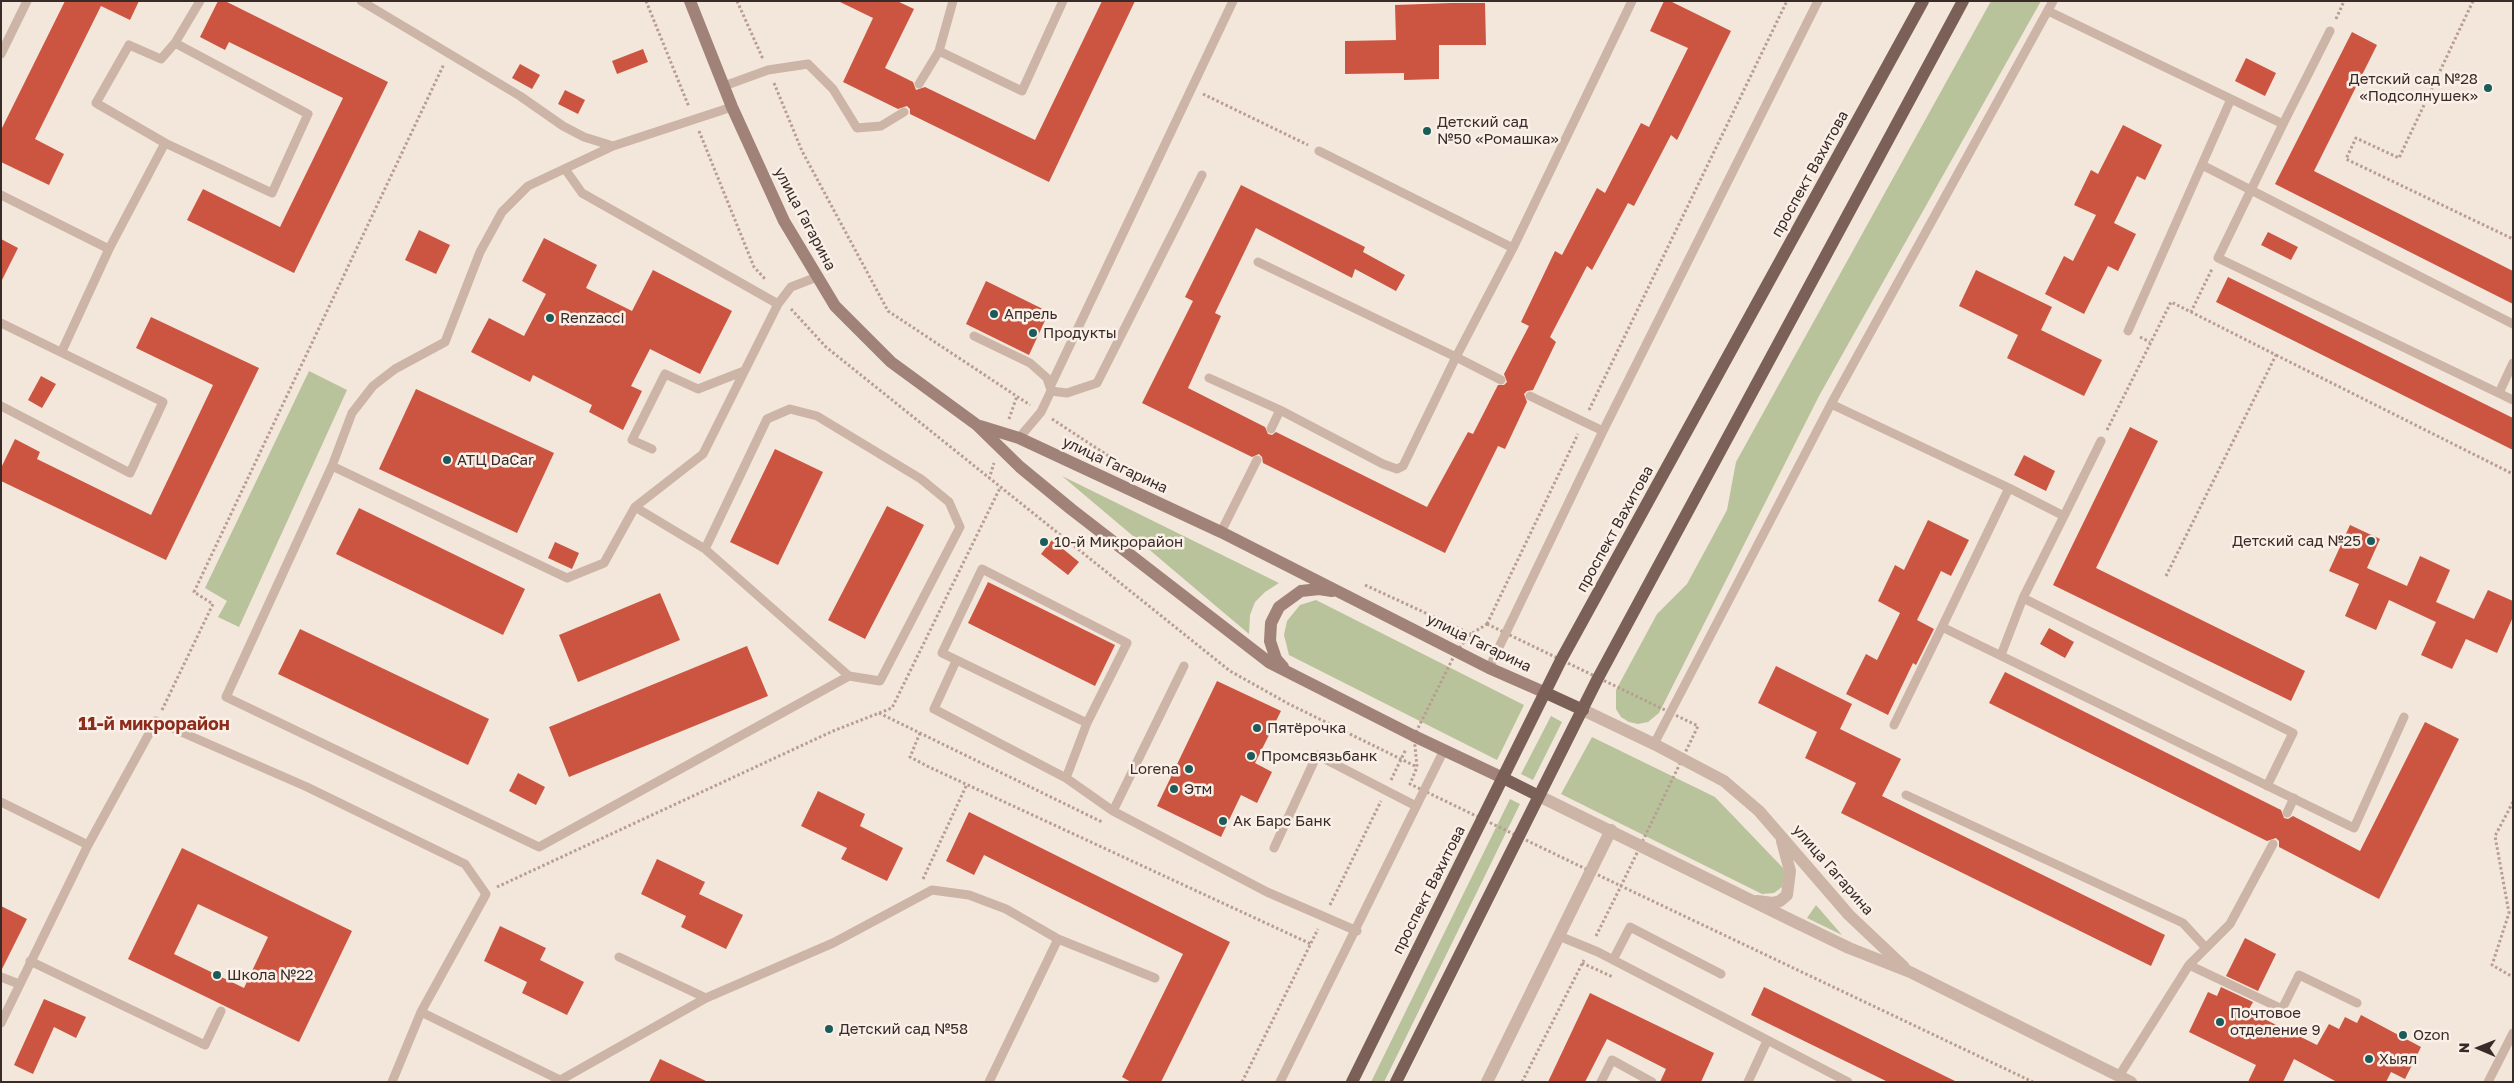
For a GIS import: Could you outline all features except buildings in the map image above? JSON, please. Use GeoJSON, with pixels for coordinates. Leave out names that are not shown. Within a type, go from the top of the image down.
{"type":"FeatureCollection","features":[{"type":"Feature","properties":{"kind":"main road","name":"улица Гагарина"},"geometry":{"type":"LineString","coordinates":[[690,1],[732,107],[784,221],[835,306],[891,362],[977,425],[1020,467],[1071,509],[1270,663],[1539,796]]}},
{"type":"Feature","properties":{"kind":"main road","name":"проспект Вахитова"},"geometry":{"type":"LineString","coordinates":[[1352,1082],[1561,660],[1923,1]]}},
{"type":"Feature","properties":{"kind":"main road"},"geometry":{"type":"LineString","coordinates":[[1396,1082],[1583,710],[1963,1]]}},
{"type":"Feature","properties":{"kind":"main road","name":"улица Гагарина"},"geometry":{"type":"LineString","coordinates":[[977,425],[1018,438],[1221,532],[1489,668],[1583,710]]}},
{"type":"Feature","properties":{"kind":"main road"},"geometry":{"type":"LineString","coordinates":[[1300,679],[1281,665],[1272,650],[1270,632],[1275,615],[1286,600],[1301,591],[1319,589],[1341,592]]}},
{"type":"Feature","properties":{"kind":"street","name":"улица Гагарина"},"geometry":{"type":"LineString","coordinates":[[1583,710],[1654,744],[1724,781],[1759,811],[1849,915],[1910,972]]}},
{"type":"Feature","properties":{"kind":"street","name":"улица Гагарина"},"geometry":{"type":"LineString","coordinates":[[1539,796],[1849,948],[1910,972],[2131,1082]]}},
{"type":"Feature","properties":{"kind":"street"},"geometry":{"type":"LineString","coordinates":[[1487,1082],[1611,830]]}},
{"type":"Feature","properties":{"kind":"street"},"geometry":{"type":"LineString","coordinates":[[1750,900],[1773,903],[1780,901],[1787,895],[1790,871],[1778,832]]}},
{"type":"Feature","properties":{"kind":"lane"},"geometry":{"type":"LineString","coordinates":[[1,54],[27,1]]}},
{"type":"Feature","properties":{"kind":"lane"},"geometry":{"type":"LineString","coordinates":[[176,43],[308,114],[272,194],[165,143],[96,103],[129,45],[161,59],[176,43],[200,1]]}},
{"type":"Feature","properties":{"kind":"lane"},"geometry":{"type":"LineString","coordinates":[[361,1],[520,96],[563,126],[584,137],[613,146]]}},
{"type":"Feature","properties":{"kind":"lane"},"geometry":{"type":"LineString","coordinates":[[919,84],[939,51],[953,1]]}},
{"type":"Feature","properties":{"kind":"lane"},"geometry":{"type":"LineString","coordinates":[[939,51],[1022,91],[1063,1]]}},
{"type":"Feature","properties":{"kind":"lane"},"geometry":{"type":"LineString","coordinates":[[1018,438],[1041,412],[1050,389],[1233,1]]}},
{"type":"Feature","properties":{"kind":"lane"},"geometry":{"type":"LineString","coordinates":[[1209,378],[1280,410],[1383,464],[1397,469],[1403,466],[1456,358],[1514,248],[1632,1]]}},
{"type":"Feature","properties":{"kind":"lane"},"geometry":{"type":"LineString","coordinates":[[1489,668],[1603,431],[1818,1]]}},
{"type":"Feature","properties":{"kind":"lane"},"geometry":{"type":"LineString","coordinates":[[1654,744],[1831,404],[2053,1]]}},
{"type":"Feature","properties":{"kind":"lane"},"geometry":{"type":"LineString","coordinates":[[2048,11],[2283,124]]}},
{"type":"Feature","properties":{"kind":"lane"},"geometry":{"type":"LineString","coordinates":[[2330,31],[2218,258],[2513,400]]}},
{"type":"Feature","properties":{"kind":"lane"},"geometry":{"type":"LineString","coordinates":[[724,86],[768,70],[808,64],[833,90],[857,128],[881,126],[904,112]]}},
{"type":"Feature","properties":{"kind":"lane"},"geometry":{"type":"LineString","coordinates":[[2128,331],[2231,100]]}},
{"type":"Feature","properties":{"kind":"lane"},"geometry":{"type":"LineString","coordinates":[[732,107],[613,146],[528,186],[502,212],[480,252],[445,342],[395,369],[373,386],[352,413],[332,466],[226,697],[538,847],[849,676]]}},
{"type":"Feature","properties":{"kind":"lane"},"geometry":{"type":"LineString","coordinates":[[62,351],[110,249],[165,143]]}},
{"type":"Feature","properties":{"kind":"lane"},"geometry":{"type":"LineString","coordinates":[[1319,151],[1514,248]]}},
{"type":"Feature","properties":{"kind":"lane"},"geometry":{"type":"LineString","coordinates":[[2202,165],[2513,324]]}},
{"type":"Feature","properties":{"kind":"lane"},"geometry":{"type":"LineString","coordinates":[[565,168],[582,193],[778,304]]}},
{"type":"Feature","properties":{"kind":"lane"},"geometry":{"type":"LineString","coordinates":[[1050,389],[1067,393],[1097,383],[1202,176]]}},
{"type":"Feature","properties":{"kind":"lane"},"geometry":{"type":"LineString","coordinates":[[1,195],[110,249]]}},
{"type":"Feature","properties":{"kind":"lane"},"geometry":{"type":"LineString","coordinates":[[1258,262],[1501,380]]}},
{"type":"Feature","properties":{"kind":"lane"},"geometry":{"type":"LineString","coordinates":[[332,466],[567,578],[604,563],[635,507],[703,454],[778,304],[791,287],[817,277]]}},
{"type":"Feature","properties":{"kind":"lane"},"geometry":{"type":"LineString","coordinates":[[1,323],[62,351],[163,402],[130,473],[1,406]]}},
{"type":"Feature","properties":{"kind":"lane"},"geometry":{"type":"LineString","coordinates":[[974,336],[1030,363],[1047,378],[1050,389]]}},
{"type":"Feature","properties":{"kind":"lane"},"geometry":{"type":"LineString","coordinates":[[2499,393],[2513,363]]}},
{"type":"Feature","properties":{"kind":"lane"},"geometry":{"type":"LineString","coordinates":[[652,449],[632,440],[665,374],[698,389],[744,371]]}},
{"type":"Feature","properties":{"kind":"lane"},"geometry":{"type":"LineString","coordinates":[[1530,396],[1603,431]]}},
{"type":"Feature","properties":{"kind":"lane"},"geometry":{"type":"LineString","coordinates":[[1831,404],[2064,516]]}},
{"type":"Feature","properties":{"kind":"lane"},"geometry":{"type":"LineString","coordinates":[[635,507],[704,549],[849,676],[880,681],[960,526],[949,502],[921,478],[817,416],[790,409],[767,419],[704,549]]}},
{"type":"Feature","properties":{"kind":"lane"},"geometry":{"type":"LineString","coordinates":[[1271,429],[1280,410]]}},
{"type":"Feature","properties":{"kind":"lane"},"geometry":{"type":"LineString","coordinates":[[2001,655],[2023,598],[2101,441]]}},
{"type":"Feature","properties":{"kind":"lane"},"geometry":{"type":"LineString","coordinates":[[1221,532],[1257,460]]}},
{"type":"Feature","properties":{"kind":"lane"},"geometry":{"type":"LineString","coordinates":[[1894,725],[2009,488]]}},
{"type":"Feature","properties":{"kind":"lane"},"geometry":{"type":"LineString","coordinates":[[1066,778],[1087,723],[1127,643],[982,569],[942,653],[1087,723]]}},
{"type":"Feature","properties":{"kind":"lane"},"geometry":{"type":"LineString","coordinates":[[2023,598],[2294,733],[2267,786]]}},
{"type":"Feature","properties":{"kind":"lane"},"geometry":{"type":"LineString","coordinates":[[1942,627],[2354,828],[2404,718]]}},
{"type":"Feature","properties":{"kind":"lane"},"geometry":{"type":"LineString","coordinates":[[956,661],[934,709],[1066,778],[1113,810],[1267,892],[1357,931]]}},
{"type":"Feature","properties":{"kind":"lane"},"geometry":{"type":"LineString","coordinates":[[1113,810],[1184,666]]}},
{"type":"Feature","properties":{"kind":"lane"},"geometry":{"type":"LineString","coordinates":[[1,1023],[88,845],[156,721],[307,787],[465,864],[486,894],[421,1012],[392,1082]]}},
{"type":"Feature","properties":{"kind":"lane"},"geometry":{"type":"LineString","coordinates":[[1280,1082],[1357,931],[1444,750]]}},
{"type":"Feature","properties":{"kind":"lane"},"geometry":{"type":"LineString","coordinates":[[1274,848],[1317,755],[1416,806]]}},
{"type":"Feature","properties":{"kind":"lane"},"geometry":{"type":"LineString","coordinates":[[1906,795],[2183,923],[2206,948]]}},
{"type":"Feature","properties":{"kind":"lane"},"geometry":{"type":"LineString","coordinates":[[2287,813],[2294,798]]}},
{"type":"Feature","properties":{"kind":"lane"},"geometry":{"type":"LineString","coordinates":[[1,802],[88,845]]}},
{"type":"Feature","properties":{"kind":"lane"},"geometry":{"type":"LineString","coordinates":[[2119,1076],[2189,965],[2230,924],[2273,844]]}},
{"type":"Feature","properties":{"kind":"lane"},"geometry":{"type":"LineString","coordinates":[[421,1012],[558,1081],[706,998],[833,943],[932,890],[970,895],[1006,909],[1058,939],[1155,978]]}},
{"type":"Feature","properties":{"kind":"lane"},"geometry":{"type":"LineString","coordinates":[[1613,960],[1630,927],[1722,974]]}},
{"type":"Feature","properties":{"kind":"lane"},"geometry":{"type":"LineString","coordinates":[[1559,936],[1613,960],[1848,1082]]}},
{"type":"Feature","properties":{"kind":"lane"},"geometry":{"type":"LineString","coordinates":[[989,1082],[1058,939]]}},
{"type":"Feature","properties":{"kind":"lane"},"geometry":{"type":"LineString","coordinates":[[619,957],[706,998]]}},
{"type":"Feature","properties":{"kind":"lane"},"geometry":{"type":"LineString","coordinates":[[30,961],[205,1045],[221,1011]]}},
{"type":"Feature","properties":{"kind":"lane"},"geometry":{"type":"LineString","coordinates":[[2189,965],[2282,1009],[2299,975],[2357,1003]]}},
{"type":"Feature","properties":{"kind":"lane"},"geometry":{"type":"LineString","coordinates":[[1,977],[19,984]]}},
{"type":"Feature","properties":{"kind":"lane"},"geometry":{"type":"LineString","coordinates":[[2488,1082],[2513,1033]]}},
{"type":"Feature","properties":{"kind":"lane"},"geometry":{"type":"LineString","coordinates":[[1748,1082],[1767,1041]]}},
{"type":"Feature","properties":{"kind":"lane"},"geometry":{"type":"LineString","coordinates":[[1602,1082],[1612,1060],[1652,1082]]}},
{"type":"Feature","properties":{"kind":"path"},"geometry":{"type":"LineString","coordinates":[[1487,624],[1787,1]]}},
{"type":"Feature","properties":{"kind":"path"},"geometry":{"type":"LineString","coordinates":[[2330,31],[2344,1]]}},
{"type":"Feature","properties":{"kind":"path"},"geometry":{"type":"LineString","coordinates":[[2474,1],[2399,158],[2356,138],[2346,159],[2513,239]]}},
{"type":"Feature","properties":{"kind":"path"},"geometry":{"type":"LineString","coordinates":[[156,721],[214,604],[194,592],[450,53]]}},
{"type":"Feature","properties":{"kind":"path"},"geometry":{"type":"LineString","coordinates":[[1192,89],[1319,151]]}},
{"type":"Feature","properties":{"kind":"path"},"geometry":{"type":"LineString","coordinates":[[2191,312],[2218,258]]}},
{"type":"Feature","properties":{"kind":"path"},"geometry":{"type":"LineString","coordinates":[[2101,441],[2171,302],[2513,474]]}},
{"type":"Feature","properties":{"kind":"path"},"geometry":{"type":"LineString","coordinates":[[2166,576],[2276,354]]}},
{"type":"Feature","properties":{"kind":"path"},"geometry":{"type":"LineString","coordinates":[[879,713],[1106,824]]}},
{"type":"Feature","properties":{"kind":"path"},"geometry":{"type":"LineString","coordinates":[[920,733],[910,756],[1311,944]]}},
{"type":"Feature","properties":{"kind":"path"},"geometry":{"type":"LineString","coordinates":[[913,900],[967,784]]}},
{"type":"Feature","properties":{"kind":"path"},"geometry":{"type":"LineString","coordinates":[[2513,802],[2496,836],[2509,913],[2492,965],[2513,977]]}},
{"type":"Feature","properties":{"kind":"path"},"geometry":{"type":"LineString","coordinates":[[1522,1082],[1621,886],[2033,1082]]}},
{"type":"Feature","properties":{"kind":"path"},"geometry":{"type":"LineString","coordinates":[[1310,924],[1318,928]]}},
{"type":"Feature","properties":{"kind":"green space"},"geometry":{"type":"Polygon","coordinates":[[[1991,1],[2041,1],[1819,396],[1659,713],[1648,722],[1638,724],[1629,722],[1621,717],[1616,709],[1616,690],[1657,614],[1687,584],[1727,510],[1736,462],[1991,1]]]}},
{"type":"Feature","properties":{"kind":"green space"},"geometry":{"type":"Polygon","coordinates":[[[309,371],[347,390],[239,627],[218,617],[227,601],[205,588],[309,371]]]}},
{"type":"Feature","properties":{"kind":"green space"},"geometry":{"type":"Polygon","coordinates":[[[1062,476],[1279,583],[1265,592],[1255,602],[1250,615],[1249,634],[1062,476]]]}},
{"type":"Feature","properties":{"kind":"green space"},"geometry":{"type":"Polygon","coordinates":[[[1316,600],[1524,705],[1497,760],[1289,655],[1284,635],[1287,621],[1300,605],[1316,600]]]}},
{"type":"Feature","properties":{"kind":"green space"},"geometry":{"type":"Polygon","coordinates":[[[1551,716],[1562,722],[1533,780],[1521,774],[1551,716]]]}},
{"type":"Feature","properties":{"kind":"green space"},"geometry":{"type":"Polygon","coordinates":[[[1592,737],[1715,797],[1783,868],[1785,872],[1782,887],[1774,893],[1762,894],[1561,794],[1592,737]]]}},
{"type":"Feature","properties":{"kind":"green space"},"geometry":{"type":"Polygon","coordinates":[[[1510,799],[1520,804],[1384,1082],[1371,1082],[1510,799]]]}},
{"type":"Feature","properties":{"kind":"green space"},"geometry":{"type":"Polygon","coordinates":[[[1816,905],[1842,935],[1807,918],[1816,905]]]}},
{"type":"Feature","properties":{"kind":"place","name":"Детский сад №28 «Подсолнушек»"},"geometry":{"type":"Point","coordinates":[2488,88]}},
{"type":"Feature","properties":{"kind":"place","name":"Детский сад №50 «Ромашка»"},"geometry":{"type":"Point","coordinates":[1427,131]}},
{"type":"Feature","properties":{"kind":"place","name":"Апрель"},"geometry":{"type":"Point","coordinates":[994,314]}},
{"type":"Feature","properties":{"kind":"place","name":"Renzacci"},"geometry":{"type":"Point","coordinates":[550,318]}},
{"type":"Feature","properties":{"kind":"place","name":"Продукты"},"geometry":{"type":"Point","coordinates":[1033,333]}},
{"type":"Feature","properties":{"kind":"place","name":"АТЦ DaСar"},"geometry":{"type":"Point","coordinates":[447,460]}},
{"type":"Feature","properties":{"kind":"place","name":"Детский сад №25"},"geometry":{"type":"Point","coordinates":[2371,541]}},
{"type":"Feature","properties":{"kind":"place","name":"10-й Микрорайон"},"geometry":{"type":"Point","coordinates":[1044,542]}},
{"type":"Feature","properties":{"kind":"place","name":"Пятёрочка"},"geometry":{"type":"Point","coordinates":[1257,728]}},
{"type":"Feature","properties":{"kind":"place","name":"Промсвязьбанк"},"geometry":{"type":"Point","coordinates":[1251,756]}},
{"type":"Feature","properties":{"kind":"place","name":"Lorena"},"geometry":{"type":"Point","coordinates":[1189,769]}},
{"type":"Feature","properties":{"kind":"place","name":"Этм"},"geometry":{"type":"Point","coordinates":[1174,789]}},
{"type":"Feature","properties":{"kind":"place","name":"Ак Барс Банк"},"geometry":{"type":"Point","coordinates":[1223,821]}},
{"type":"Feature","properties":{"kind":"place","name":"Школа №22"},"geometry":{"type":"Point","coordinates":[217,975]}},
{"type":"Feature","properties":{"kind":"place","name":"Почтовое отделение 9"},"geometry":{"type":"Point","coordinates":[2220,1022]}},
{"type":"Feature","properties":{"kind":"place","name":"Детский сад №58"},"geometry":{"type":"Point","coordinates":[829,1029]}},
{"type":"Feature","properties":{"kind":"place","name":"Ozon"},"geometry":{"type":"Point","coordinates":[2403,1035]}},
{"type":"Feature","properties":{"kind":"place","name":"Хыял"},"geometry":{"type":"Point","coordinates":[2369,1059]}},
{"type":"Feature","properties":{"kind":"district","name":"11-й микрорайон"},"geometry":{"type":"Point","coordinates":[154,724]}}]}
